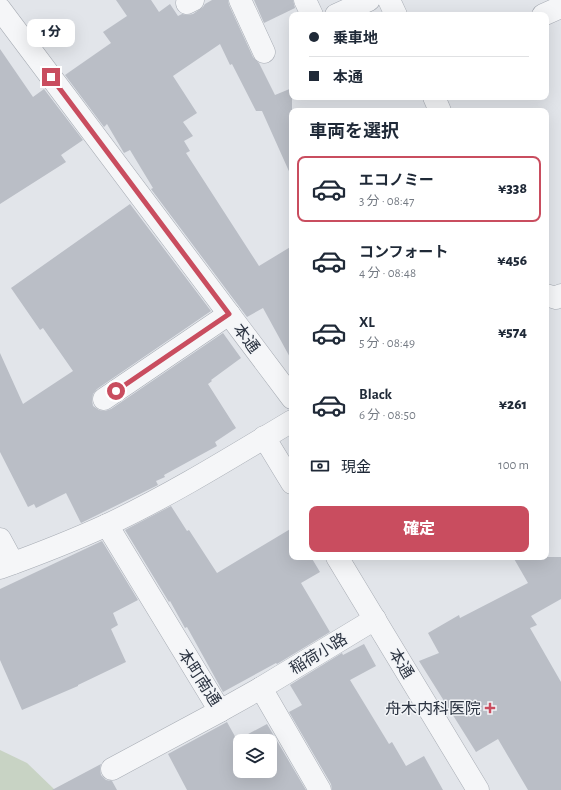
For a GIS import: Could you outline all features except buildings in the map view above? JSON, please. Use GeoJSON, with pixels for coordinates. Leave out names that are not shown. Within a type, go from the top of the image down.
{"type":"FeatureCollection","features":[{"type":"Feature","properties":{"kind":"street"},"geometry":{"type":"LineString","coordinates":[[240,0],[264,52]]}},
{"type":"Feature","properties":{"kind":"street"},"geometry":{"type":"LineString","coordinates":[[305,0],[311,12]]}},
{"type":"Feature","properties":{"kind":"street"},"geometry":{"type":"LineString","coordinates":[[343,12],[369,0]]}},
{"type":"Feature","properties":{"kind":"street"},"geometry":{"type":"LineString","coordinates":[[389,0],[395,12]]}},
{"type":"Feature","properties":{"kind":"street"},"geometry":{"type":"LineString","coordinates":[[549,12],[561,7]]}},
{"type":"Feature","properties":{"kind":"street","name":"本通"},"geometry":{"type":"LineString","coordinates":[[0,10],[289,394]]}},
{"type":"Feature","properties":{"kind":"street"},"geometry":{"type":"LineString","coordinates":[[549,296],[556,298],[561,295]]}},
{"type":"Feature","properties":{"kind":"street"},"geometry":{"type":"LineString","coordinates":[[104,400],[229,314]]}},
{"type":"Feature","properties":{"kind":"street"},"geometry":{"type":"LineString","coordinates":[[0,539],[6,566],[107,525],[165,494],[289,423]]}},
{"type":"Feature","properties":{"kind":"street"},"geometry":{"type":"LineString","coordinates":[[264,438],[289,478]]}},
{"type":"Feature","properties":{"kind":"street","name":"本町南通"},"geometry":{"type":"LineString","coordinates":[[107,525],[220,710],[261,688]]}},
{"type":"Feature","properties":{"kind":"street","name":"本通"},"geometry":{"type":"LineString","coordinates":[[339,560],[478,790]]}},
{"type":"Feature","properties":{"kind":"street","name":"稲荷小路"},"geometry":{"type":"LineString","coordinates":[[261,688],[375,619]]}},
{"type":"Feature","properties":{"kind":"street"},"geometry":{"type":"LineString","coordinates":[[261,688],[320,790]]}},
{"type":"Feature","properties":{"kind":"street"},"geometry":{"type":"LineString","coordinates":[[112,769],[220,710]]}},
{"type":"Feature","properties":{"kind":"green space"},"geometry":{"type":"Polygon","coordinates":[[[0,750],[27,763],[55,790],[0,790],[0,750]]]}},
{"type":"Feature","properties":{"kind":"place","name":"舟木内科医院"},"geometry":{"type":"Point","coordinates":[490,708]}},
{"type":"Feature","properties":{"kind":"route"},"geometry":{"type":"LineString","coordinates":[[51,77],[229,314],[116,391]]}}]}
